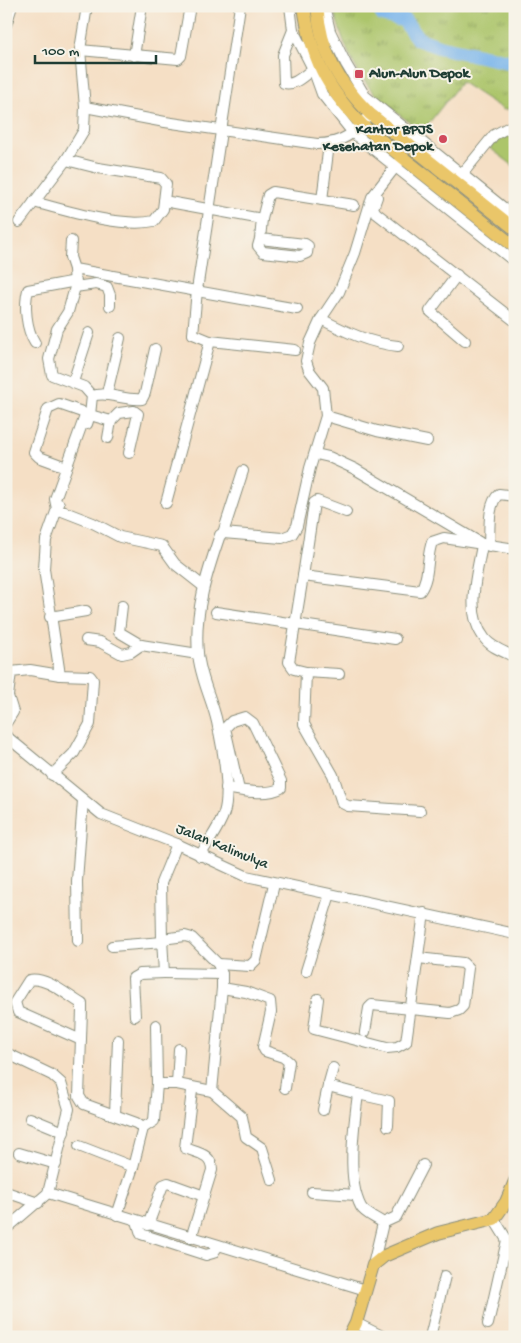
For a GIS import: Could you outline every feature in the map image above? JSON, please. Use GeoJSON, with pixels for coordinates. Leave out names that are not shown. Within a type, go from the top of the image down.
{"type":"FeatureCollection","features":[{"type":"Feature","properties":{"kind":"main road"},"geometry":{"type":"LineString","coordinates":[[304,6],[308,36],[314,57],[335,93],[361,124],[400,165],[515,247]]}},
{"type":"Feature","properties":{"kind":"main road"},"geometry":{"type":"LineString","coordinates":[[317,6],[319,33],[332,65],[352,95],[361,124],[458,178],[515,229]]}},
{"type":"Feature","properties":{"kind":"main road"},"geometry":{"type":"LineString","coordinates":[[348,1337],[356,1323],[373,1265],[384,1256],[426,1238],[494,1219],[506,1202],[515,1181]]}},
{"type":"Feature","properties":{"kind":"street"},"geometry":{"type":"LineString","coordinates":[[6,25],[12,6]]}},
{"type":"Feature","properties":{"kind":"street"},"geometry":{"type":"LineString","coordinates":[[19,222],[66,160],[84,130],[85,107],[80,50],[87,6]]}},
{"type":"Feature","properties":{"kind":"street"},"geometry":{"type":"LineString","coordinates":[[134,56],[142,6]]}},
{"type":"Feature","properties":{"kind":"street"},"geometry":{"type":"LineString","coordinates":[[80,50],[174,60],[180,58],[190,6]]}},
{"type":"Feature","properties":{"kind":"street"},"geometry":{"type":"LineString","coordinates":[[240,6],[223,130],[197,290],[193,334],[210,341],[295,350]]}},
{"type":"Feature","properties":{"kind":"street"},"geometry":{"type":"LineString","coordinates":[[85,107],[165,122],[329,144],[346,139],[361,124],[322,94],[312,69],[292,30],[290,6]]}},
{"type":"Feature","properties":{"kind":"street"},"geometry":{"type":"LineString","coordinates":[[324,6],[330,30],[346,64],[365,96],[458,178],[515,217]]}},
{"type":"Feature","properties":{"kind":"street"},"geometry":{"type":"LineString","coordinates":[[292,30],[283,54],[284,83],[295,82],[312,69]]}},
{"type":"Feature","properties":{"kind":"street"},"geometry":{"type":"LineString","coordinates":[[458,178],[494,135],[515,124]]}},
{"type":"Feature","properties":{"kind":"street"},"geometry":{"type":"LineString","coordinates":[[322,200],[329,144]]}},
{"type":"Feature","properties":{"kind":"street"},"geometry":{"type":"LineString","coordinates":[[34,202],[68,211],[139,224],[154,221],[163,209],[166,184],[161,178],[98,168],[66,160]]}},
{"type":"Feature","properties":{"kind":"street"},"geometry":{"type":"LineString","coordinates":[[400,165],[515,262]]}},
{"type":"Feature","properties":{"kind":"street"},"geometry":{"type":"LineString","coordinates":[[400,165],[376,198],[373,208],[515,321]]}},
{"type":"Feature","properties":{"kind":"street"},"geometry":{"type":"LineString","coordinates":[[223,533],[282,538],[292,534],[297,526],[310,468],[316,454],[326,416],[323,388],[309,370],[306,361],[310,342],[321,319],[339,292],[355,253],[372,197],[400,165]]}},
{"type":"Feature","properties":{"kind":"street"},"geometry":{"type":"LineString","coordinates":[[260,239],[266,198],[270,193],[354,205]]}},
{"type":"Feature","properties":{"kind":"street"},"geometry":{"type":"LineString","coordinates":[[164,201],[262,219]]}},
{"type":"Feature","properties":{"kind":"street"},"geometry":{"type":"LineString","coordinates":[[60,675],[44,569],[46,540],[90,415],[92,396],[84,387],[52,375],[49,359],[57,329],[68,312],[76,284],[70,257],[71,241]]}},
{"type":"Feature","properties":{"kind":"street"},"geometry":{"type":"LineString","coordinates":[[74,269],[297,309]]}},
{"type":"Feature","properties":{"kind":"street"},"geometry":{"type":"LineString","coordinates":[[457,275],[430,310],[433,316],[465,341]]}},
{"type":"Feature","properties":{"kind":"street"},"geometry":{"type":"LineString","coordinates":[[35,343],[30,336],[26,300],[28,290],[76,284],[96,284],[107,287],[110,295],[110,306]]}},
{"type":"Feature","properties":{"kind":"street"},"geometry":{"type":"LineString","coordinates":[[321,319],[355,337],[398,346]]}},
{"type":"Feature","properties":{"kind":"street"},"geometry":{"type":"LineString","coordinates":[[73,382],[89,332]]}},
{"type":"Feature","properties":{"kind":"street"},"geometry":{"type":"LineString","coordinates":[[107,394],[120,338]]}},
{"type":"Feature","properties":{"kind":"street"},"geometry":{"type":"LineString","coordinates":[[166,503],[210,341]]}},
{"type":"Feature","properties":{"kind":"street"},"geometry":{"type":"LineString","coordinates":[[92,396],[107,394],[134,400],[142,399],[155,349]]}},
{"type":"Feature","properties":{"kind":"street"},"geometry":{"type":"LineString","coordinates":[[57,509],[55,499],[85,416],[82,412],[59,404],[48,409],[34,452],[39,457],[66,467]]}},
{"type":"Feature","properties":{"kind":"street"},"geometry":{"type":"LineString","coordinates":[[108,438],[111,421],[119,414],[134,411],[138,414],[129,453]]}},
{"type":"Feature","properties":{"kind":"street"},"geometry":{"type":"LineString","coordinates":[[90,415],[111,421]]}},
{"type":"Feature","properties":{"kind":"street"},"geometry":{"type":"LineString","coordinates":[[326,416],[377,431],[427,441]]}},
{"type":"Feature","properties":{"kind":"street"},"geometry":{"type":"LineString","coordinates":[[316,454],[329,457],[355,469],[485,546]]}},
{"type":"Feature","properties":{"kind":"street"},"geometry":{"type":"LineString","coordinates":[[200,856],[224,813],[226,788],[217,722],[202,679],[198,654],[198,632],[203,586],[220,535],[223,533],[242,471]]}},
{"type":"Feature","properties":{"kind":"street"},"geometry":{"type":"LineString","coordinates":[[515,496],[499,494],[496,496],[492,507],[473,616],[485,639],[515,657]]}},
{"type":"Feature","properties":{"kind":"street"},"geometry":{"type":"LineString","coordinates":[[339,674],[306,672],[290,666],[294,623],[314,503],[317,501],[346,512]]}},
{"type":"Feature","properties":{"kind":"street"},"geometry":{"type":"LineString","coordinates":[[57,509],[93,523],[120,537],[162,546],[174,564],[203,586]]}},
{"type":"Feature","properties":{"kind":"street"},"geometry":{"type":"LineString","coordinates":[[303,576],[420,591],[426,581],[432,542],[444,538],[485,546],[515,549]]}},
{"type":"Feature","properties":{"kind":"street"},"geometry":{"type":"LineString","coordinates":[[122,606],[119,632],[141,645],[198,654]]}},
{"type":"Feature","properties":{"kind":"street"},"geometry":{"type":"LineString","coordinates":[[50,617],[86,611]]}},
{"type":"Feature","properties":{"kind":"street"},"geometry":{"type":"LineString","coordinates":[[216,612],[395,639]]}},
{"type":"Feature","properties":{"kind":"street"},"geometry":{"type":"LineString","coordinates":[[86,640],[100,642],[122,654],[131,652],[141,645]]}},
{"type":"Feature","properties":{"kind":"street"},"geometry":{"type":"LineString","coordinates":[[6,723],[13,712],[8,696],[11,672],[30,670],[60,675],[90,676],[93,680],[90,724],[74,753],[52,775]]}},
{"type":"Feature","properties":{"kind":"street"},"geometry":{"type":"LineString","coordinates":[[306,672],[304,724],[333,775],[342,803],[348,806],[420,811]]}},
{"type":"Feature","properties":{"kind":"street"},"geometry":{"type":"LineString","coordinates":[[226,788],[239,790],[276,792],[281,788],[281,784],[254,723],[245,717],[232,722],[225,728],[239,790]]}},
{"type":"Feature","properties":{"kind":"street","name":"Jalan Kalimulya"},"geometry":{"type":"LineString","coordinates":[[6,736],[101,814],[122,824],[177,844],[246,876],[274,884],[424,913],[515,934]]}},
{"type":"Feature","properties":{"kind":"street"},"geometry":{"type":"LineString","coordinates":[[78,941],[77,881],[83,800]]}},
{"type":"Feature","properties":{"kind":"street"},"geometry":{"type":"LineString","coordinates":[[164,973],[161,884],[177,844]]}},
{"type":"Feature","properties":{"kind":"street"},"geometry":{"type":"LineString","coordinates":[[134,1016],[133,978],[140,974],[250,966],[256,960],[274,884]]}},
{"type":"Feature","properties":{"kind":"street"},"geometry":{"type":"LineString","coordinates":[[306,971],[330,894]]}},
{"type":"Feature","properties":{"kind":"street"},"geometry":{"type":"LineString","coordinates":[[318,999],[314,1029],[386,1048],[397,1047],[406,1042],[424,913]]}},
{"type":"Feature","properties":{"kind":"street"},"geometry":{"type":"LineString","coordinates":[[112,946],[162,941],[185,936],[192,938],[220,969],[222,988],[212,1090]]}},
{"type":"Feature","properties":{"kind":"street"},"geometry":{"type":"LineString","coordinates":[[365,1032],[369,1008],[372,1005],[450,1013],[459,1010],[463,1006],[468,968],[463,963],[418,958]]}},
{"type":"Feature","properties":{"kind":"street"},"geometry":{"type":"LineString","coordinates":[[81,1040],[18,1012],[15,1002],[29,980],[35,979],[48,984],[82,1004],[81,1040],[79,1096],[84,1104],[115,1114],[143,1128]]}},
{"type":"Feature","properties":{"kind":"street"},"geometry":{"type":"LineString","coordinates":[[222,988],[257,995],[270,1001],[271,1012],[262,1046],[265,1051],[283,1057],[288,1062],[284,1088]]}},
{"type":"Feature","properties":{"kind":"street"},"geometry":{"type":"LineString","coordinates":[[117,1215],[133,1167],[143,1128],[154,1122],[157,1084],[156,1025]]}},
{"type":"Feature","properties":{"kind":"street"},"geometry":{"type":"LineString","coordinates":[[115,1114],[118,1040]]}},
{"type":"Feature","properties":{"kind":"street"},"geometry":{"type":"LineString","coordinates":[[177,1084],[179,1048]]}},
{"type":"Feature","properties":{"kind":"street"},"geometry":{"type":"LineString","coordinates":[[6,1053],[52,1075],[61,1083],[69,1109],[48,1193],[6,1229]]}},
{"type":"Feature","properties":{"kind":"street"},"geometry":{"type":"LineString","coordinates":[[323,1110],[333,1068]]}},
{"type":"Feature","properties":{"kind":"street"},"geometry":{"type":"LineString","coordinates":[[157,1084],[177,1084],[212,1090],[242,1117],[246,1137],[262,1148],[272,1180]]}},
{"type":"Feature","properties":{"kind":"street"},"geometry":{"type":"LineString","coordinates":[[328,1086],[389,1101],[388,1126]]}},
{"type":"Feature","properties":{"kind":"street"},"geometry":{"type":"LineString","coordinates":[[191,1238],[212,1162],[209,1157],[185,1148],[192,1091]]}},
{"type":"Feature","properties":{"kind":"street"},"geometry":{"type":"LineString","coordinates":[[358,1094],[351,1147],[356,1195],[362,1209],[383,1223]]}},
{"type":"Feature","properties":{"kind":"street"},"geometry":{"type":"LineString","coordinates":[[30,1118],[64,1132]]}},
{"type":"Feature","properties":{"kind":"street"},"geometry":{"type":"LineString","coordinates":[[79,1146],[133,1167]]}},
{"type":"Feature","properties":{"kind":"street"},"geometry":{"type":"LineString","coordinates":[[19,1153],[56,1164]]}},
{"type":"Feature","properties":{"kind":"street"},"geometry":{"type":"LineString","coordinates":[[383,1223],[396,1217],[423,1165]]}},
{"type":"Feature","properties":{"kind":"street"},"geometry":{"type":"LineString","coordinates":[[148,1225],[163,1185],[168,1183],[204,1196]]}},
{"type":"Feature","properties":{"kind":"street"},"geometry":{"type":"LineString","coordinates":[[6,1192],[38,1202]]}},
{"type":"Feature","properties":{"kind":"street"},"geometry":{"type":"LineString","coordinates":[[312,1192],[356,1195]]}},
{"type":"Feature","properties":{"kind":"street"},"geometry":{"type":"LineString","coordinates":[[48,1193],[366,1290]]}},
{"type":"Feature","properties":{"kind":"street"},"geometry":{"type":"LineString","coordinates":[[488,1324],[511,1241],[494,1219]]}},
{"type":"Feature","properties":{"kind":"street"},"geometry":{"type":"LineString","coordinates":[[138,1221],[141,1234],[151,1239],[206,1255],[213,1253],[218,1246]]}},
{"type":"Feature","properties":{"kind":"street"},"geometry":{"type":"LineString","coordinates":[[373,1265],[383,1223]]}},
{"type":"Feature","properties":{"kind":"street"},"geometry":{"type":"LineString","coordinates":[[430,1337],[445,1276]]}},
{"type":"Feature","properties":{"kind":"street"},"geometry":{"type":"LineString","coordinates":[[356,1323],[384,1337]]}},
{"type":"Feature","properties":{"kind":"green space"},"geometry":{"type":"Polygon","coordinates":[[[333,6],[515,6],[515,108],[504,110],[461,82],[422,132],[385,104],[366,84],[348,52],[333,6]]]}},
{"type":"Feature","properties":{"kind":"green space"},"geometry":{"type":"Polygon","coordinates":[[[515,127],[515,167],[490,148],[496,138],[515,127]]]}},
{"type":"Feature","properties":{"kind":"waterway"},"geometry":{"type":"LineString","coordinates":[[378,6],[383,15],[404,20],[418,39],[440,47],[515,63]]}},
{"type":"Feature","properties":{"kind":"place","name":"Alun-Alun Depok"},"geometry":{"type":"Point","coordinates":[359,74]}},
{"type":"Feature","properties":{"kind":"place","name":"Kantor BPJS Kesehatan Depok"},"geometry":{"type":"Point","coordinates":[443,139]}}]}
